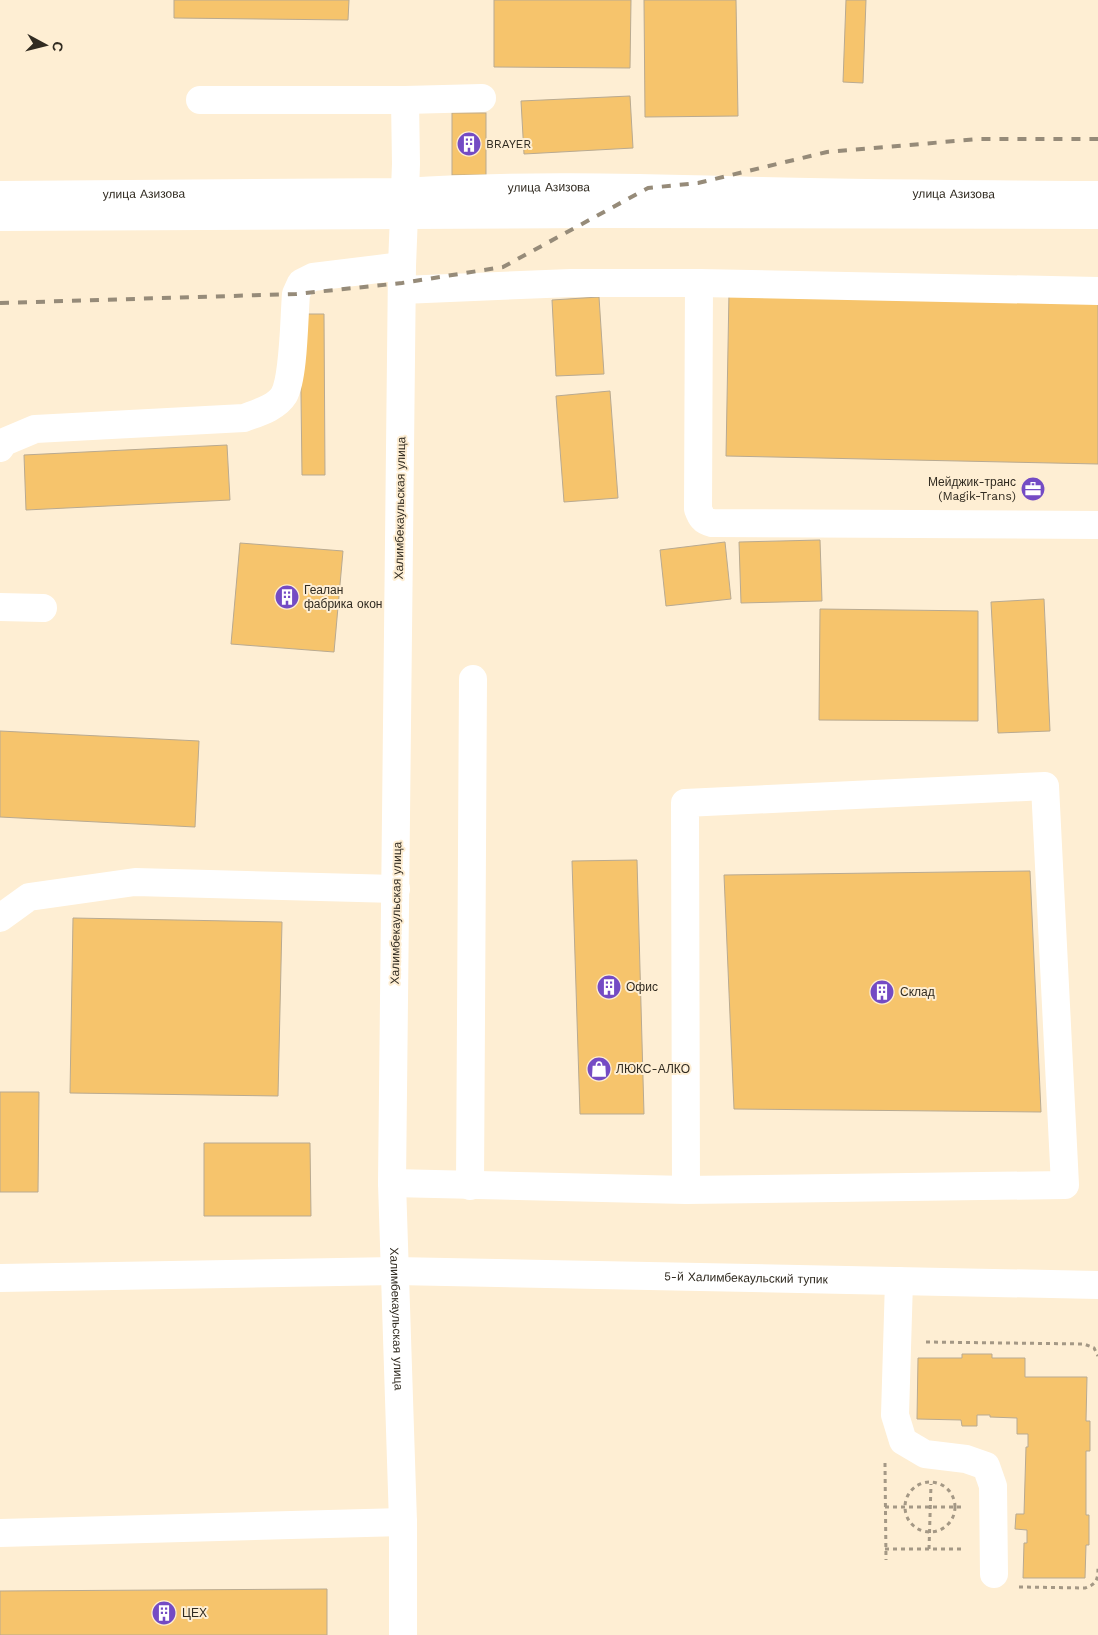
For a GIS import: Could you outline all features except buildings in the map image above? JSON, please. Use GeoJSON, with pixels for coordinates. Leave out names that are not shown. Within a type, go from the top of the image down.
{"type":"FeatureCollection","features":[{"type":"Feature","properties":{"kind":"main road"},"geometry":{"type":"LineString","coordinates":[[200,100],[482,98]]}},
{"type":"Feature","properties":{"kind":"main road","name":"Халимбекаульская улица"},"geometry":{"type":"LineString","coordinates":[[403,1635],[403,1522],[392,1183],[405,100]]}},
{"type":"Feature","properties":{"kind":"main road","name":"улица Азизова"},"geometry":{"type":"LineString","coordinates":[[0,217],[404,204],[456,188],[648,188],[1098,195]]}},
{"type":"Feature","properties":{"kind":"main road","name":"улица Азизова"},"geometry":{"type":"LineString","coordinates":[[0,195],[404,204],[1098,215]]}},
{"type":"Feature","properties":{"kind":"main road"},"geometry":{"type":"LineString","coordinates":[[0,448],[4,442],[35,428],[244,418],[269,408],[284,396],[290,378],[296,294],[301,283],[313,277],[1098,291]]}},
{"type":"Feature","properties":{"kind":"main road"},"geometry":{"type":"LineString","coordinates":[[699,283],[698,509],[700,516],[705,521],[712,523],[1098,524]]}},
{"type":"Feature","properties":{"kind":"main road"},"geometry":{"type":"LineString","coordinates":[[0,607],[44,608]]}},
{"type":"Feature","properties":{"kind":"main road"},"geometry":{"type":"LineString","coordinates":[[470,1186],[473,679]]}},
{"type":"Feature","properties":{"kind":"main road"},"geometry":{"type":"LineString","coordinates":[[392,1183],[686,1190],[1065,1184],[1045,786],[684,803],[686,1190]]}},
{"type":"Feature","properties":{"kind":"main road"},"geometry":{"type":"LineString","coordinates":[[0,918],[29,897],[135,882],[396,889]]}},
{"type":"Feature","properties":{"kind":"main road","name":"5-й Халимбекаульский тупик"},"geometry":{"type":"LineString","coordinates":[[0,1278],[395,1271],[1098,1285]]}},
{"type":"Feature","properties":{"kind":"main road"},"geometry":{"type":"LineString","coordinates":[[899,1281],[895,1415],[903,1441],[925,1454],[966,1459],[986,1466],[993,1486],[994,1561]]}},
{"type":"Feature","properties":{"kind":"main road"},"geometry":{"type":"LineString","coordinates":[[0,1533],[403,1522]]}},
{"type":"Feature","properties":{"kind":"path"},"geometry":{"type":"LineString","coordinates":[[898,1341],[1084,1344],[1094,1348],[1098,1356]]}},
{"type":"Feature","properties":{"kind":"path"},"geometry":{"type":"LineString","coordinates":[[886,1560],[885,1463],[890,1452],[903,1441]]}},
{"type":"Feature","properties":{"kind":"path"},"geometry":{"type":"LineString","coordinates":[[929,1549],[931,1455]]}},
{"type":"Feature","properties":{"kind":"path"},"geometry":{"type":"LineString","coordinates":[[931,1482],[940,1484],[948,1489],[954,1498],[955,1507],[954,1517],[948,1525],[940,1530],[930,1532],[912,1525],[907,1517],[905,1507],[907,1497],[913,1489],[921,1484],[931,1482]]}},
{"type":"Feature","properties":{"kind":"path"},"geometry":{"type":"LineString","coordinates":[[885,1507],[994,1506]]}},
{"type":"Feature","properties":{"kind":"path"},"geometry":{"type":"LineString","coordinates":[[885,1548],[929,1549],[994,1561],[997,1582],[1007,1587],[1085,1588],[1093,1586],[1098,1579],[1098,1565]]}},
{"type":"Feature","properties":{"kind":"railway"},"geometry":{"type":"LineString","coordinates":[[0,303],[296,294],[402,283],[503,267],[648,188],[698,183],[827,152],[979,139],[1098,139]]}},
{"type":"Feature","properties":{"kind":"place","name":"BRAYER"},"geometry":{"type":"Point","coordinates":[469,144]}},
{"type":"Feature","properties":{"kind":"place","name":"Мейджик-транс (Magik-Trans)"},"geometry":{"type":"Point","coordinates":[1033,489]}},
{"type":"Feature","properties":{"kind":"place","name":"Геалан фабрика окон"},"geometry":{"type":"Point","coordinates":[287,597]}},
{"type":"Feature","properties":{"kind":"place","name":"Офис"},"geometry":{"type":"Point","coordinates":[609,987]}},
{"type":"Feature","properties":{"kind":"place","name":"Склад"},"geometry":{"type":"Point","coordinates":[882,992]}},
{"type":"Feature","properties":{"kind":"place","name":"ЛЮКС-АЛКО"},"geometry":{"type":"Point","coordinates":[599,1069]}},
{"type":"Feature","properties":{"kind":"place","name":"ЦЕХ"},"geometry":{"type":"Point","coordinates":[164,1613]}}]}
